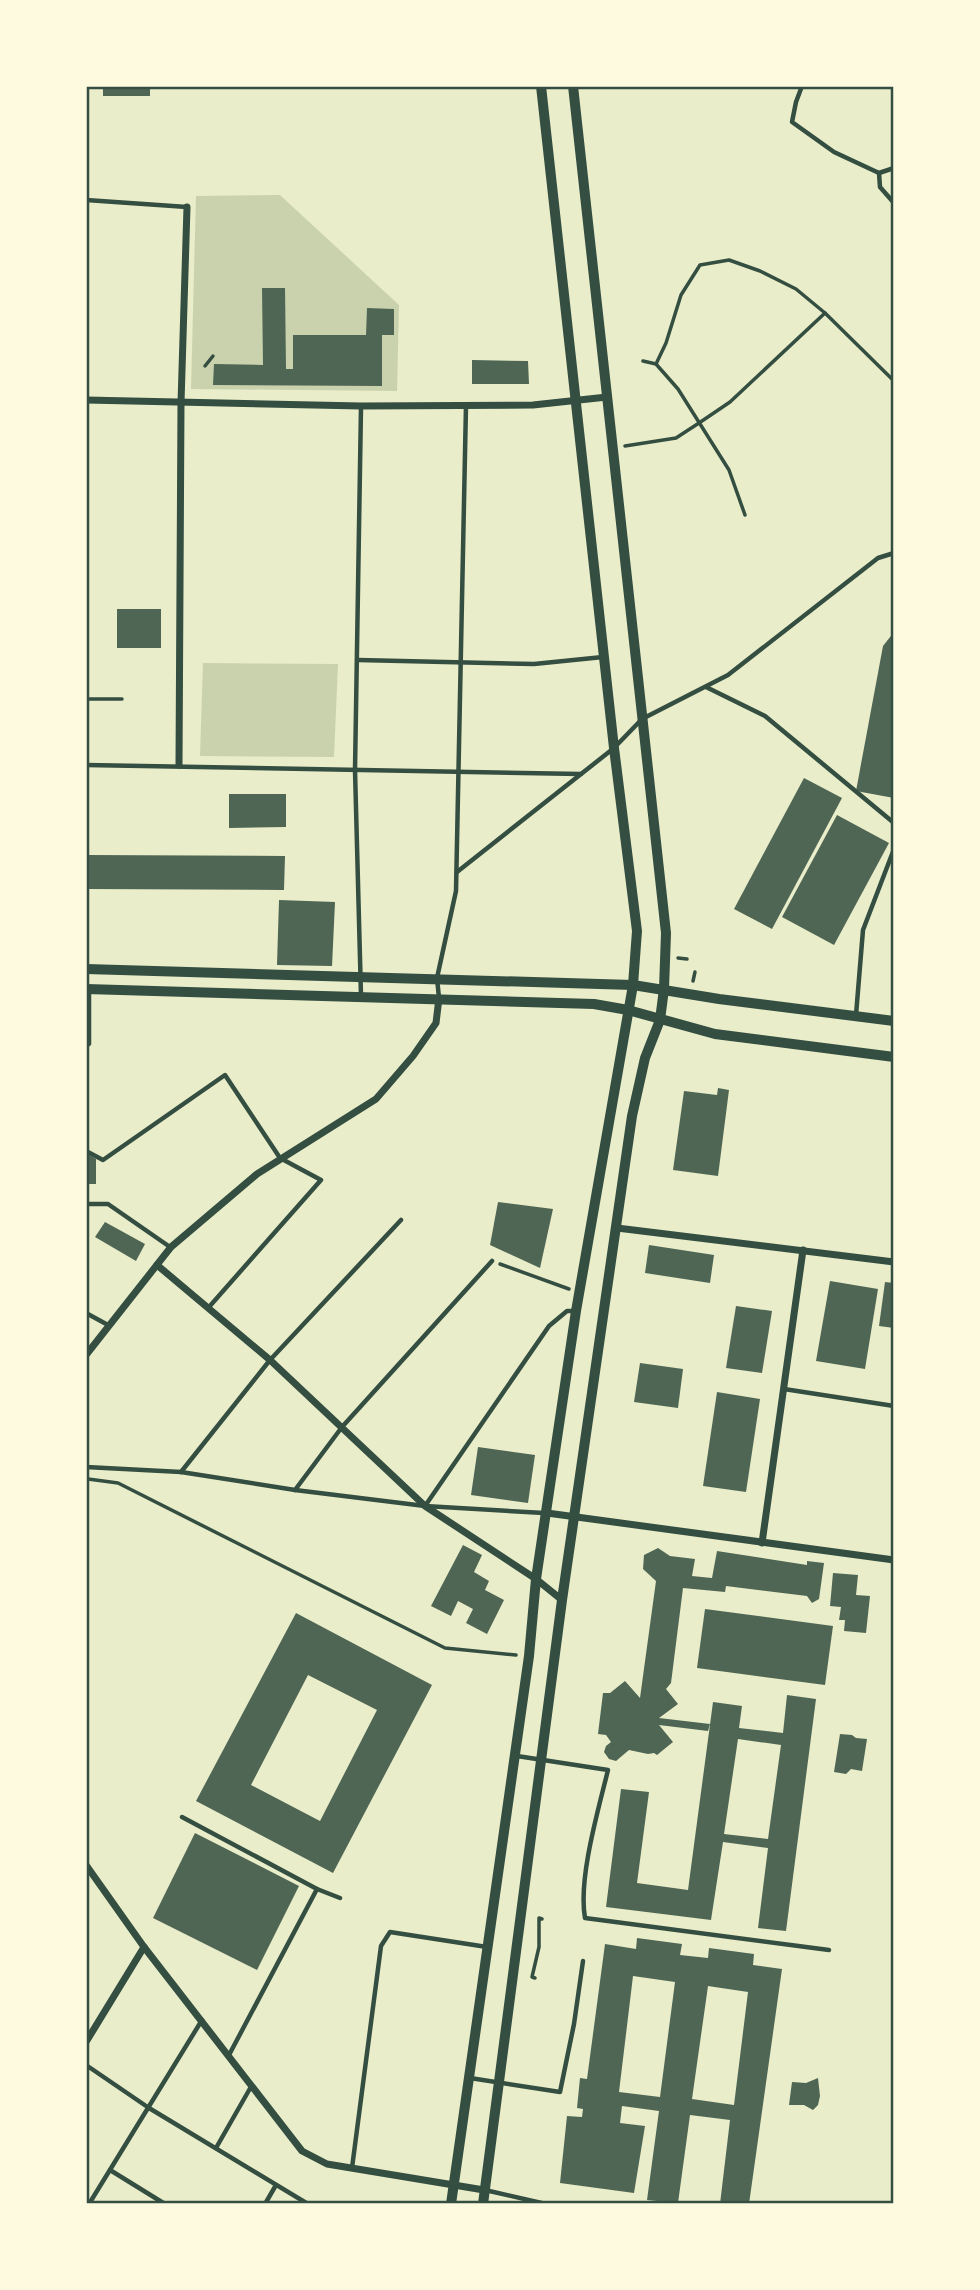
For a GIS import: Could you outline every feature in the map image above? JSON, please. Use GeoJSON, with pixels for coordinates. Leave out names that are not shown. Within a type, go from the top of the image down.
{"type":"FeatureCollection","features":[{"type":"Feature","properties":{"kind":"street"},"geometry":{"type":"LineString","coordinates":[[451,2204],[529,1656],[536,1579],[576,1311],[633,985],[637,931],[614,748],[541,86]]}},
{"type":"Feature","properties":{"kind":"street"},"geometry":{"type":"LineString","coordinates":[[482,2204],[573,1517],[632,1115],[645,1058],[660,1020],[664,989],[666,933],[573,86]]}},
{"type":"Feature","properties":{"kind":"street"},"geometry":{"type":"LineString","coordinates":[[179,765],[181,402],[187,207]]}},
{"type":"Feature","properties":{"kind":"street"},"geometry":{"type":"LineString","coordinates":[[86,401],[361,406],[533,405],[607,397]]}},
{"type":"Feature","properties":{"kind":"street"},"geometry":{"type":"LineString","coordinates":[[86,969],[633,985],[894,1021]]}},
{"type":"Feature","properties":{"kind":"street"},"geometry":{"type":"LineString","coordinates":[[87,989],[583,1004],[628,1010],[715,1034],[894,1057]]}},
{"type":"Feature","properties":{"kind":"street"},"geometry":{"type":"LineString","coordinates":[[86,1355],[171,1247],[280,1157],[336,1126],[376,1099],[413,1056],[436,1023],[439,998]]}},
{"type":"Feature","properties":{"kind":"street"},"geometry":{"type":"LineString","coordinates":[[617,1228],[894,1262]]}},
{"type":"Feature","properties":{"kind":"street"},"geometry":{"type":"LineString","coordinates":[[762,1543],[803,1250]]}},
{"type":"Feature","properties":{"kind":"street"},"geometry":{"type":"LineString","coordinates":[[157,1265],[271,1360],[425,1506],[536,1579],[562,1600]]}},
{"type":"Feature","properties":{"kind":"street"},"geometry":{"type":"LineString","coordinates":[[547,1513],[894,1560]]}},
{"type":"Feature","properties":{"kind":"street"},"geometry":{"type":"LineString","coordinates":[[86,1865],[144,1947],[302,2151],[327,2164],[484,2190]]}},
{"type":"Feature","properties":{"kind":"street"},"geometry":{"type":"LineString","coordinates":[[86,2042],[144,1947]]}},
{"type":"Feature","properties":{"kind":"lane"},"geometry":{"type":"LineString","coordinates":[[802,86],[792,122],[834,152],[879,173],[894,168]]}},
{"type":"Feature","properties":{"kind":"lane"},"geometry":{"type":"LineString","coordinates":[[879,173],[880,187],[894,203]]}},
{"type":"Feature","properties":{"kind":"lane"},"geometry":{"type":"LineString","coordinates":[[86,200],[187,207]]}},
{"type":"Feature","properties":{"kind":"lane"},"geometry":{"type":"LineString","coordinates":[[439,998],[437,978],[456,891],[457,872],[466,404]]}},
{"type":"Feature","properties":{"kind":"lane"},"geometry":{"type":"LineString","coordinates":[[361,406],[359,660],[355,770],[361,996]]}},
{"type":"Feature","properties":{"kind":"lane"},"geometry":{"type":"LineString","coordinates":[[457,872],[614,748],[642,719],[728,675],[878,558],[894,552]]}},
{"type":"Feature","properties":{"kind":"lane"},"geometry":{"type":"LineString","coordinates":[[359,660],[534,664],[604,657]]}},
{"type":"Feature","properties":{"kind":"lane"},"geometry":{"type":"LineString","coordinates":[[706,687],[765,716],[894,823]]}},
{"type":"Feature","properties":{"kind":"lane"},"geometry":{"type":"LineString","coordinates":[[86,765],[581,774]]}},
{"type":"Feature","properties":{"kind":"lane"},"geometry":{"type":"LineString","coordinates":[[856,1016],[863,930],[894,849]]}},
{"type":"Feature","properties":{"kind":"lane"},"geometry":{"type":"LineString","coordinates":[[86,1046],[89,1044],[87,989]]}},
{"type":"Feature","properties":{"kind":"lane"},"geometry":{"type":"LineString","coordinates":[[86,1151],[103,1160],[225,1075],[280,1157],[321,1180],[209,1307]]}},
{"type":"Feature","properties":{"kind":"lane"},"geometry":{"type":"LineString","coordinates":[[86,1204],[108,1205],[171,1247]]}},
{"type":"Feature","properties":{"kind":"lane"},"geometry":{"type":"LineString","coordinates":[[181,1472],[271,1360],[401,1220]]}},
{"type":"Feature","properties":{"kind":"lane"},"geometry":{"type":"LineString","coordinates":[[295,1490],[342,1427],[492,1261]]}},
{"type":"Feature","properties":{"kind":"lane"},"geometry":{"type":"LineString","coordinates":[[425,1506],[550,1325],[567,1311],[576,1311]]}},
{"type":"Feature","properties":{"kind":"lane"},"geometry":{"type":"LineString","coordinates":[[86,1313],[109,1325]]}},
{"type":"Feature","properties":{"kind":"lane"},"geometry":{"type":"LineString","coordinates":[[784,1389],[894,1406]]}},
{"type":"Feature","properties":{"kind":"lane"},"geometry":{"type":"LineString","coordinates":[[86,1467],[181,1472],[425,1506],[547,1513]]}},
{"type":"Feature","properties":{"kind":"lane"},"geometry":{"type":"LineString","coordinates":[[514,1755],[608,1770],[595,1824],[582,1902],[585,1918],[829,1950]]}},
{"type":"Feature","properties":{"kind":"lane"},"geometry":{"type":"LineString","coordinates":[[182,1817],[317,1889],[340,1898]]}},
{"type":"Feature","properties":{"kind":"lane"},"geometry":{"type":"LineString","coordinates":[[229,2055],[317,1889]]}},
{"type":"Feature","properties":{"kind":"lane"},"geometry":{"type":"LineString","coordinates":[[352,2168],[381,1946],[390,1932],[488,1947]]}},
{"type":"Feature","properties":{"kind":"lane"},"geometry":{"type":"LineString","coordinates":[[470,2078],[560,2092],[583,1961]]}},
{"type":"Feature","properties":{"kind":"lane"},"geometry":{"type":"LineString","coordinates":[[89,2204],[202,2020]]}},
{"type":"Feature","properties":{"kind":"lane"},"geometry":{"type":"LineString","coordinates":[[86,2065],[149,2108],[309,2204]]}},
{"type":"Feature","properties":{"kind":"lane"},"geometry":{"type":"LineString","coordinates":[[216,2148],[252,2085]]}},
{"type":"Feature","properties":{"kind":"lane"},"geometry":{"type":"LineString","coordinates":[[110,2170],[165,2204]]}},
{"type":"Feature","properties":{"kind":"lane"},"geometry":{"type":"LineString","coordinates":[[265,2204],[276,2185]]}},
{"type":"Feature","properties":{"kind":"lane"},"geometry":{"type":"LineString","coordinates":[[484,2190],[546,2204]]}},
{"type":"Feature","properties":{"kind":"path"},"geometry":{"type":"LineString","coordinates":[[656,364],[666,343],[681,295],[701,265],[729,260],[760,271],[796,289],[825,313],[894,381]]}},
{"type":"Feature","properties":{"kind":"path"},"geometry":{"type":"LineString","coordinates":[[613,449],[676,438],[730,402],[825,313]]}},
{"type":"Feature","properties":{"kind":"path"},"geometry":{"type":"LineString","coordinates":[[205,366],[213,356]]}},
{"type":"Feature","properties":{"kind":"path"},"geometry":{"type":"LineString","coordinates":[[643,361],[656,364],[678,389],[729,470],[745,515]]}},
{"type":"Feature","properties":{"kind":"path"},"geometry":{"type":"LineString","coordinates":[[86,699],[122,699]]}},
{"type":"Feature","properties":{"kind":"path"},"geometry":{"type":"LineString","coordinates":[[492,1261],[579,1293]]}},
{"type":"Feature","properties":{"kind":"path"},"geometry":{"type":"LineString","coordinates":[[86,1479],[118,1483],[445,1648],[529,1656]]}},
{"type":"Feature","properties":{"kind":"path"},"geometry":{"type":"LineString","coordinates":[[533,1977],[541,1919]]}},
{"type":"Feature","properties":{"kind":"green space"},"geometry":{"type":"Polygon","coordinates":[[[280,195],[399,305],[397,391],[191,389],[196,196],[280,195]]]}},
{"type":"Feature","properties":{"kind":"green space"},"geometry":{"type":"Polygon","coordinates":[[[203,663],[338,664],[334,757],[200,756],[203,663]]]}},
{"type":"Feature","properties":{"kind":"building"},"geometry":{"type":"Polygon","coordinates":[[[103,86],[150,86],[150,96],[103,96],[103,86]]]}},
{"type":"Feature","properties":{"kind":"building"},"geometry":{"type":"Polygon","coordinates":[[[262,288],[285,288],[286,369],[293,369],[293,335],[366,335],[367,308],[394,309],[394,335],[382,335],[382,386],[213,385],[214,364],[263,365],[262,288]]]}},
{"type":"Feature","properties":{"kind":"building"},"geometry":{"type":"Polygon","coordinates":[[[472,360],[528,361],[529,384],[472,384],[472,360]]]}},
{"type":"Feature","properties":{"kind":"building"},"geometry":{"type":"Polygon","coordinates":[[[117,609],[161,609],[161,648],[117,648],[117,609]]]}},
{"type":"Feature","properties":{"kind":"building"},"geometry":{"type":"Polygon","coordinates":[[[894,632],[894,798],[856,791],[883,646],[894,632]]]}},
{"type":"Feature","properties":{"kind":"building"},"geometry":{"type":"Polygon","coordinates":[[[804,778],[842,798],[772,929],[734,909],[804,778]]]}},
{"type":"Feature","properties":{"kind":"building"},"geometry":{"type":"Polygon","coordinates":[[[229,794],[286,794],[286,827],[229,828],[229,794]]]}},
{"type":"Feature","properties":{"kind":"building"},"geometry":{"type":"Polygon","coordinates":[[[837,815],[889,843],[834,945],[782,917],[837,815]]]}},
{"type":"Feature","properties":{"kind":"building"},"geometry":{"type":"Polygon","coordinates":[[[87,855],[285,856],[284,890],[87,889],[87,855]]]}},
{"type":"Feature","properties":{"kind":"building"},"geometry":{"type":"Polygon","coordinates":[[[279,900],[335,902],[332,966],[277,965],[279,900]]]}},
{"type":"Feature","properties":{"kind":"building"},"geometry":{"type":"Polygon","coordinates":[[[718,1088],[729,1090],[718,1176],[673,1170],[684,1091],[717,1095],[718,1088]]]}},
{"type":"Feature","properties":{"kind":"building"},"geometry":{"type":"Polygon","coordinates":[[[86,1153],[96,1159],[96,1184],[86,1184],[86,1153]]]}},
{"type":"Feature","properties":{"kind":"building"},"geometry":{"type":"Polygon","coordinates":[[[498,1202],[553,1209],[540,1268],[490,1245],[498,1202]]]}},
{"type":"Feature","properties":{"kind":"building"},"geometry":{"type":"Polygon","coordinates":[[[105,1222],[145,1244],[136,1261],[95,1237],[105,1222]]]}},
{"type":"Feature","properties":{"kind":"building"},"geometry":{"type":"Polygon","coordinates":[[[649,1245],[714,1255],[710,1283],[645,1273],[649,1245]]]}},
{"type":"Feature","properties":{"kind":"building"},"geometry":{"type":"Polygon","coordinates":[[[830,1281],[878,1289],[865,1369],[816,1361],[830,1281]]]}},
{"type":"Feature","properties":{"kind":"building"},"geometry":{"type":"Polygon","coordinates":[[[885,1282],[894,1283],[894,1328],[879,1326],[885,1282]]]}},
{"type":"Feature","properties":{"kind":"building"},"geometry":{"type":"Polygon","coordinates":[[[736,1306],[772,1311],[762,1373],[726,1368],[736,1306]]]}},
{"type":"Feature","properties":{"kind":"building"},"geometry":{"type":"Polygon","coordinates":[[[640,1363],[683,1369],[678,1408],[634,1402],[640,1363]]]}},
{"type":"Feature","properties":{"kind":"building"},"geometry":{"type":"Polygon","coordinates":[[[717,1392],[760,1399],[746,1492],[703,1486],[717,1392]]]}},
{"type":"Feature","properties":{"kind":"building"},"geometry":{"type":"Polygon","coordinates":[[[478,1447],[535,1455],[528,1503],[471,1495],[478,1447]]]}},
{"type":"Feature","properties":{"kind":"building"},"geometry":{"type":"Polygon","coordinates":[[[463,1545],[482,1555],[474,1572],[489,1581],[485,1590],[504,1600],[487,1634],[466,1623],[473,1609],[458,1601],[451,1616],[431,1606],[463,1545]]]}},
{"type":"Feature","properties":{"kind":"building"},"geometry":{"type":"Polygon","coordinates":[[[658,1548],[670,1556],[695,1559],[692,1576],[712,1578],[717,1551],[807,1565],[807,1561],[824,1563],[819,1599],[812,1603],[807,1596],[726,1586],[725,1592],[683,1588],[671,1683],[666,1689],[678,1704],[659,1718],[710,1724],[708,1731],[659,1725],[673,1742],[657,1755],[629,1750],[616,1761],[609,1759],[604,1752],[611,1742],[606,1735],[598,1734],[603,1693],[610,1693],[625,1681],[640,1698],[656,1581],[643,1569],[644,1555],[658,1548]]]}},
{"type":"Feature","properties":{"kind":"building"},"geometry":{"type":"Polygon","coordinates":[[[833,1573],[858,1575],[856,1595],[870,1596],[866,1633],[844,1631],[845,1620],[839,1620],[841,1607],[830,1606],[833,1573]]]}},
{"type":"Feature","properties":{"kind":"building"},"geometry":{"type":"Polygon","coordinates":[[[705,1609],[833,1626],[825,1685],[697,1668],[705,1609]]]}},
{"type":"Feature","properties":{"kind":"building"},"geometry":{"type":"Polygon","coordinates":[[[296,1613],[432,1685],[333,1873],[196,1801],[296,1613]],[[308,1675],[251,1785],[320,1821],[377,1710],[308,1675]]]}},
{"type":"Feature","properties":{"kind":"building"},"geometry":{"type":"Polygon","coordinates":[[[787,1695],[816,1699],[786,1931],[758,1928],[768,1848],[723,1842],[711,1920],[606,1907],[621,1789],[649,1792],[637,1883],[688,1890],[713,1702],[742,1706],[739,1728],[783,1733],[787,1695]],[[738,1739],[724,1834],[768,1839],[781,1745],[738,1739]]]}},
{"type":"Feature","properties":{"kind":"building"},"geometry":{"type":"Polygon","coordinates":[[[840,1734],[867,1739],[862,1771],[851,1769],[846,1774],[834,1772],[840,1734]]]}},
{"type":"Feature","properties":{"kind":"building"},"geometry":{"type":"Polygon","coordinates":[[[195,1833],[299,1886],[257,1970],[153,1918],[195,1833]]]}},
{"type":"Feature","properties":{"kind":"building"},"geometry":{"type":"Polygon","coordinates":[[[637,1938],[682,1944],[680,1955],[708,1958],[709,1948],[754,1954],[753,1965],[782,1969],[749,2204],[720,2204],[730,2120],[690,2115],[678,2203],[647,2200],[659,2111],[622,2106],[620,2123],[645,2126],[634,2193],[560,2183],[567,2116],[582,2117],[583,2109],[577,2108],[580,2078],[587,2079],[605,1944],[636,1949],[637,1938]],[[633,1976],[619,2092],[660,2097],[675,1982],[633,1976]],[[708,1986],[692,2099],[734,2105],[748,1992],[708,1986]]]}},
{"type":"Feature","properties":{"kind":"building"},"geometry":{"type":"Polygon","coordinates":[[[818,2078],[820,2096],[818,2105],[813,2110],[804,2105],[789,2105],[792,2082],[806,2083],[818,2078]]]}}]}
